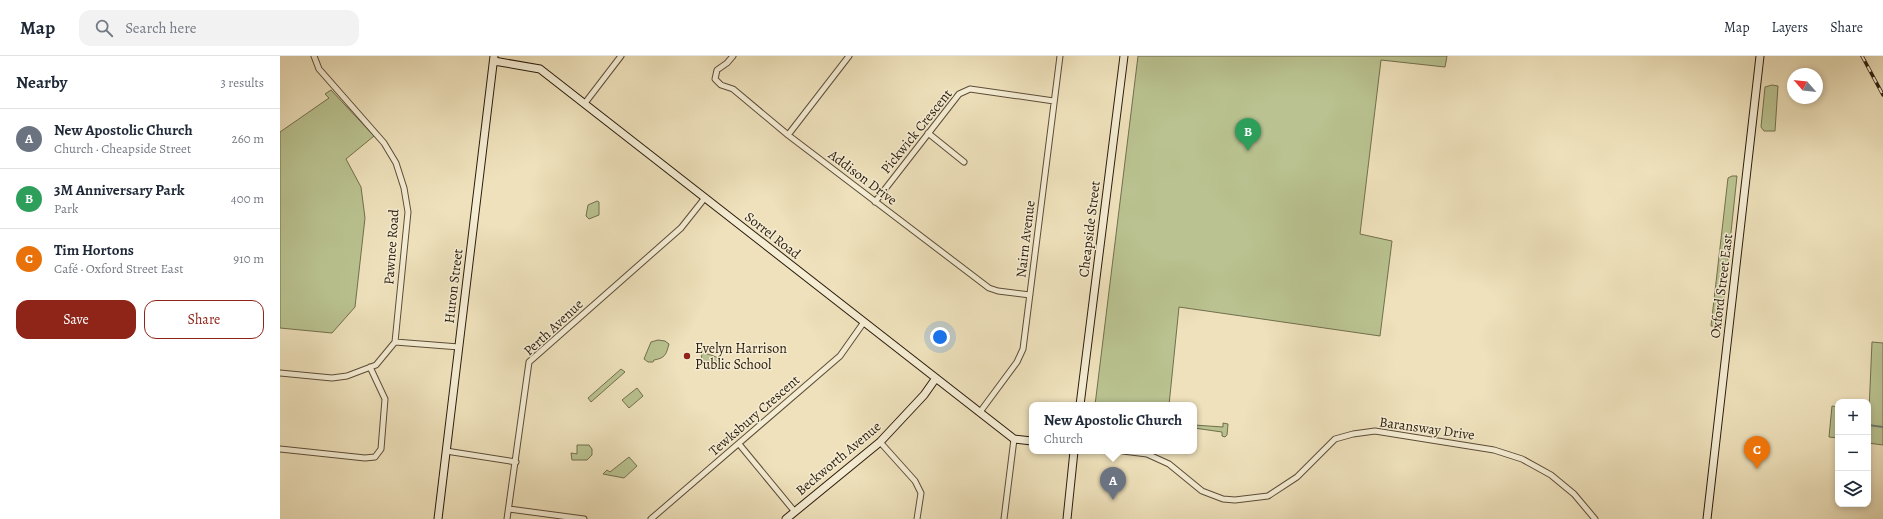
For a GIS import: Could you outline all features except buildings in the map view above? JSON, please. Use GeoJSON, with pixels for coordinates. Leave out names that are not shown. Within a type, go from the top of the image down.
{"type":"FeatureCollection","features":[{"type":"Feature","properties":{"kind":"street","name":"Pawnee Road"},"geometry":{"type":"LineString","coordinates":[[314,56],[320,69],[335,88],[384,143],[396,163],[404,188],[408,212],[395,342]]}},
{"type":"Feature","properties":{"kind":"street"},"geometry":{"type":"LineString","coordinates":[[585,103],[621,56]]}},
{"type":"Feature","properties":{"kind":"street","name":"Addison Drive"},"geometry":{"type":"LineString","coordinates":[[733,56],[727,63],[717,70],[715,79],[721,85],[733,90],[788,135],[989,288],[998,291],[1030,296]]}},
{"type":"Feature","properties":{"kind":"street"},"geometry":{"type":"LineString","coordinates":[[788,135],[849,56]]}},
{"type":"Feature","properties":{"kind":"street","name":"Nairn Avenue"},"geometry":{"type":"LineString","coordinates":[[980,412],[1017,362],[1023,349],[1060,56]]}},
{"type":"Feature","properties":{"kind":"street","name":"Cheapside Street"},"geometry":{"type":"LineString","coordinates":[[1080,402],[1124,56]]}},
{"type":"Feature","properties":{"kind":"street","name":"Oxford Street East"},"geometry":{"type":"LineString","coordinates":[[1707,519],[1760,56]]}},
{"type":"Feature","properties":{"kind":"street","name":"Sorrel Road"},"geometry":{"type":"LineString","coordinates":[[494,58],[540,70],[585,103],[704,199],[1014,439]]}},
{"type":"Feature","properties":{"kind":"street","name":"Huron Street"},"geometry":{"type":"LineString","coordinates":[[438,519],[494,58]]}},
{"type":"Feature","properties":{"kind":"street","name":"Pickwick Crescent"},"geometry":{"type":"LineString","coordinates":[[875,202],[959,94],[970,89],[1054,101]]}},
{"type":"Feature","properties":{"kind":"street"},"geometry":{"type":"LineString","coordinates":[[928,133],[964,162]]}},
{"type":"Feature","properties":{"kind":"street","name":"Perth Avenue"},"geometry":{"type":"LineString","coordinates":[[507,519],[529,362],[681,228],[704,199]]}},
{"type":"Feature","properties":{"kind":"street","name":"Tewksbury Crescent"},"geometry":{"type":"LineString","coordinates":[[651,519],[840,356],[864,322]]}},
{"type":"Feature","properties":{"kind":"street"},"geometry":{"type":"LineString","coordinates":[[280,373],[332,378],[346,376],[376,365],[395,342],[458,347]]}},
{"type":"Feature","properties":{"kind":"street"},"geometry":{"type":"LineString","coordinates":[[280,449],[365,458],[375,457],[381,449],[384,399],[370,367]]}},
{"type":"Feature","properties":{"kind":"street","name":"Beckworth Avenue"},"geometry":{"type":"LineString","coordinates":[[786,519],[880,442],[924,395],[936,378]]}},
{"type":"Feature","properties":{"kind":"street","name":"Baransway Drive"},"geometry":{"type":"LineString","coordinates":[[1147,454],[1169,464],[1202,491],[1223,499],[1236,500],[1268,496],[1297,477],[1335,439],[1353,434],[1375,431],[1494,450],[1522,459],[1551,474],[1574,494],[1595,519]]}},
{"type":"Feature","properties":{"kind":"street"},"geometry":{"type":"LineString","coordinates":[[1004,519],[1014,439],[1029,441]]}},
{"type":"Feature","properties":{"kind":"street"},"geometry":{"type":"LineString","coordinates":[[880,442],[915,482],[921,493],[917,519]]}},
{"type":"Feature","properties":{"kind":"street"},"geometry":{"type":"LineString","coordinates":[[738,444],[795,512]]}},
{"type":"Feature","properties":{"kind":"street"},"geometry":{"type":"LineString","coordinates":[[446,452],[516,462]]}},
{"type":"Feature","properties":{"kind":"street"},"geometry":{"type":"LineString","coordinates":[[1067,519],[1074,454]]}},
{"type":"Feature","properties":{"kind":"street"},"geometry":{"type":"LineString","coordinates":[[509,509],[584,519]]}},
{"type":"Feature","properties":{"kind":"green space"},"geometry":{"type":"Polygon","coordinates":[[[1138,56],[1447,56],[1445,67],[1381,60],[1360,234],[1392,241],[1380,336],[1179,307],[1169,402],[1095,402],[1138,56]]]}},
{"type":"Feature","properties":{"kind":"green space"},"geometry":{"type":"Polygon","coordinates":[[[1772,85],[1778,86],[1775,131],[1764,131],[1761,127],[1765,87],[1772,85]]]}},
{"type":"Feature","properties":{"kind":"green space"},"geometry":{"type":"Polygon","coordinates":[[[331,90],[374,136],[346,159],[361,187],[365,218],[355,307],[332,333],[280,328],[280,132],[329,98],[325,94],[331,90]]]}},
{"type":"Feature","properties":{"kind":"green space"},"geometry":{"type":"Polygon","coordinates":[[[1737,176],[1721,326],[1711,326],[1728,178],[1737,176]]]}},
{"type":"Feature","properties":{"kind":"green space"},"geometry":{"type":"Polygon","coordinates":[[[597,201],[599,202],[599,215],[589,219],[586,216],[588,205],[597,201]]]}},
{"type":"Feature","properties":{"kind":"green space"},"geometry":{"type":"Polygon","coordinates":[[[658,340],[665,341],[669,344],[666,353],[663,357],[654,360],[653,362],[648,362],[644,359],[651,342],[658,340]]]}},
{"type":"Feature","properties":{"kind":"green space"},"geometry":{"type":"Polygon","coordinates":[[[1872,342],[1883,343],[1883,445],[1871,443],[1871,399],[1870,399],[1872,342]]]}},
{"type":"Feature","properties":{"kind":"green space"},"geometry":{"type":"Polygon","coordinates":[[[702,353],[716,357],[728,366],[724,369],[703,366],[701,362],[702,353]]]}},
{"type":"Feature","properties":{"kind":"green space"},"geometry":{"type":"Polygon","coordinates":[[[621,369],[625,372],[591,402],[588,398],[621,369]]]}},
{"type":"Feature","properties":{"kind":"green space"},"geometry":{"type":"Polygon","coordinates":[[[637,388],[643,396],[629,408],[622,400],[637,388]]]}},
{"type":"Feature","properties":{"kind":"green space"},"geometry":{"type":"Polygon","coordinates":[[[1832,406],[1835,406],[1835,438],[1829,437],[1832,406]]]}},
{"type":"Feature","properties":{"kind":"green space"},"geometry":{"type":"Polygon","coordinates":[[[1223,423],[1228,424],[1227,435],[1225,437],[1222,436],[1222,432],[1197,428],[1197,425],[1223,427],[1223,423]]]}},
{"type":"Feature","properties":{"kind":"green space"},"geometry":{"type":"Polygon","coordinates":[[[577,445],[589,445],[592,449],[592,455],[587,460],[572,460],[571,453],[577,454],[577,445]]]}},
{"type":"Feature","properties":{"kind":"green space"},"geometry":{"type":"Polygon","coordinates":[[[629,457],[637,466],[624,478],[603,474],[607,470],[610,472],[629,457]]]}},
{"type":"Feature","properties":{"kind":"waterway"},"geometry":{"type":"LineString","coordinates":[[1871,425],[1883,427]]}},
{"type":"Feature","properties":{"kind":"railway"},"geometry":{"type":"LineString","coordinates":[[1862,56],[1883,95]]}},
{"type":"Feature","properties":{"kind":"place","name":"3M Anniversary Park"},"geometry":{"type":"Point","coordinates":[1248,151]}},
{"type":"Feature","properties":{"kind":"place","name":"Evelyn Harrison Public School"},"geometry":{"type":"Point","coordinates":[687,356]}},
{"type":"Feature","properties":{"kind":"place","name":"Tim Hortons"},"geometry":{"type":"Point","coordinates":[1757,469]}},
{"type":"Feature","properties":{"kind":"place","name":"New Apostolic Church"},"geometry":{"type":"Point","coordinates":[1113,500]}}]}
